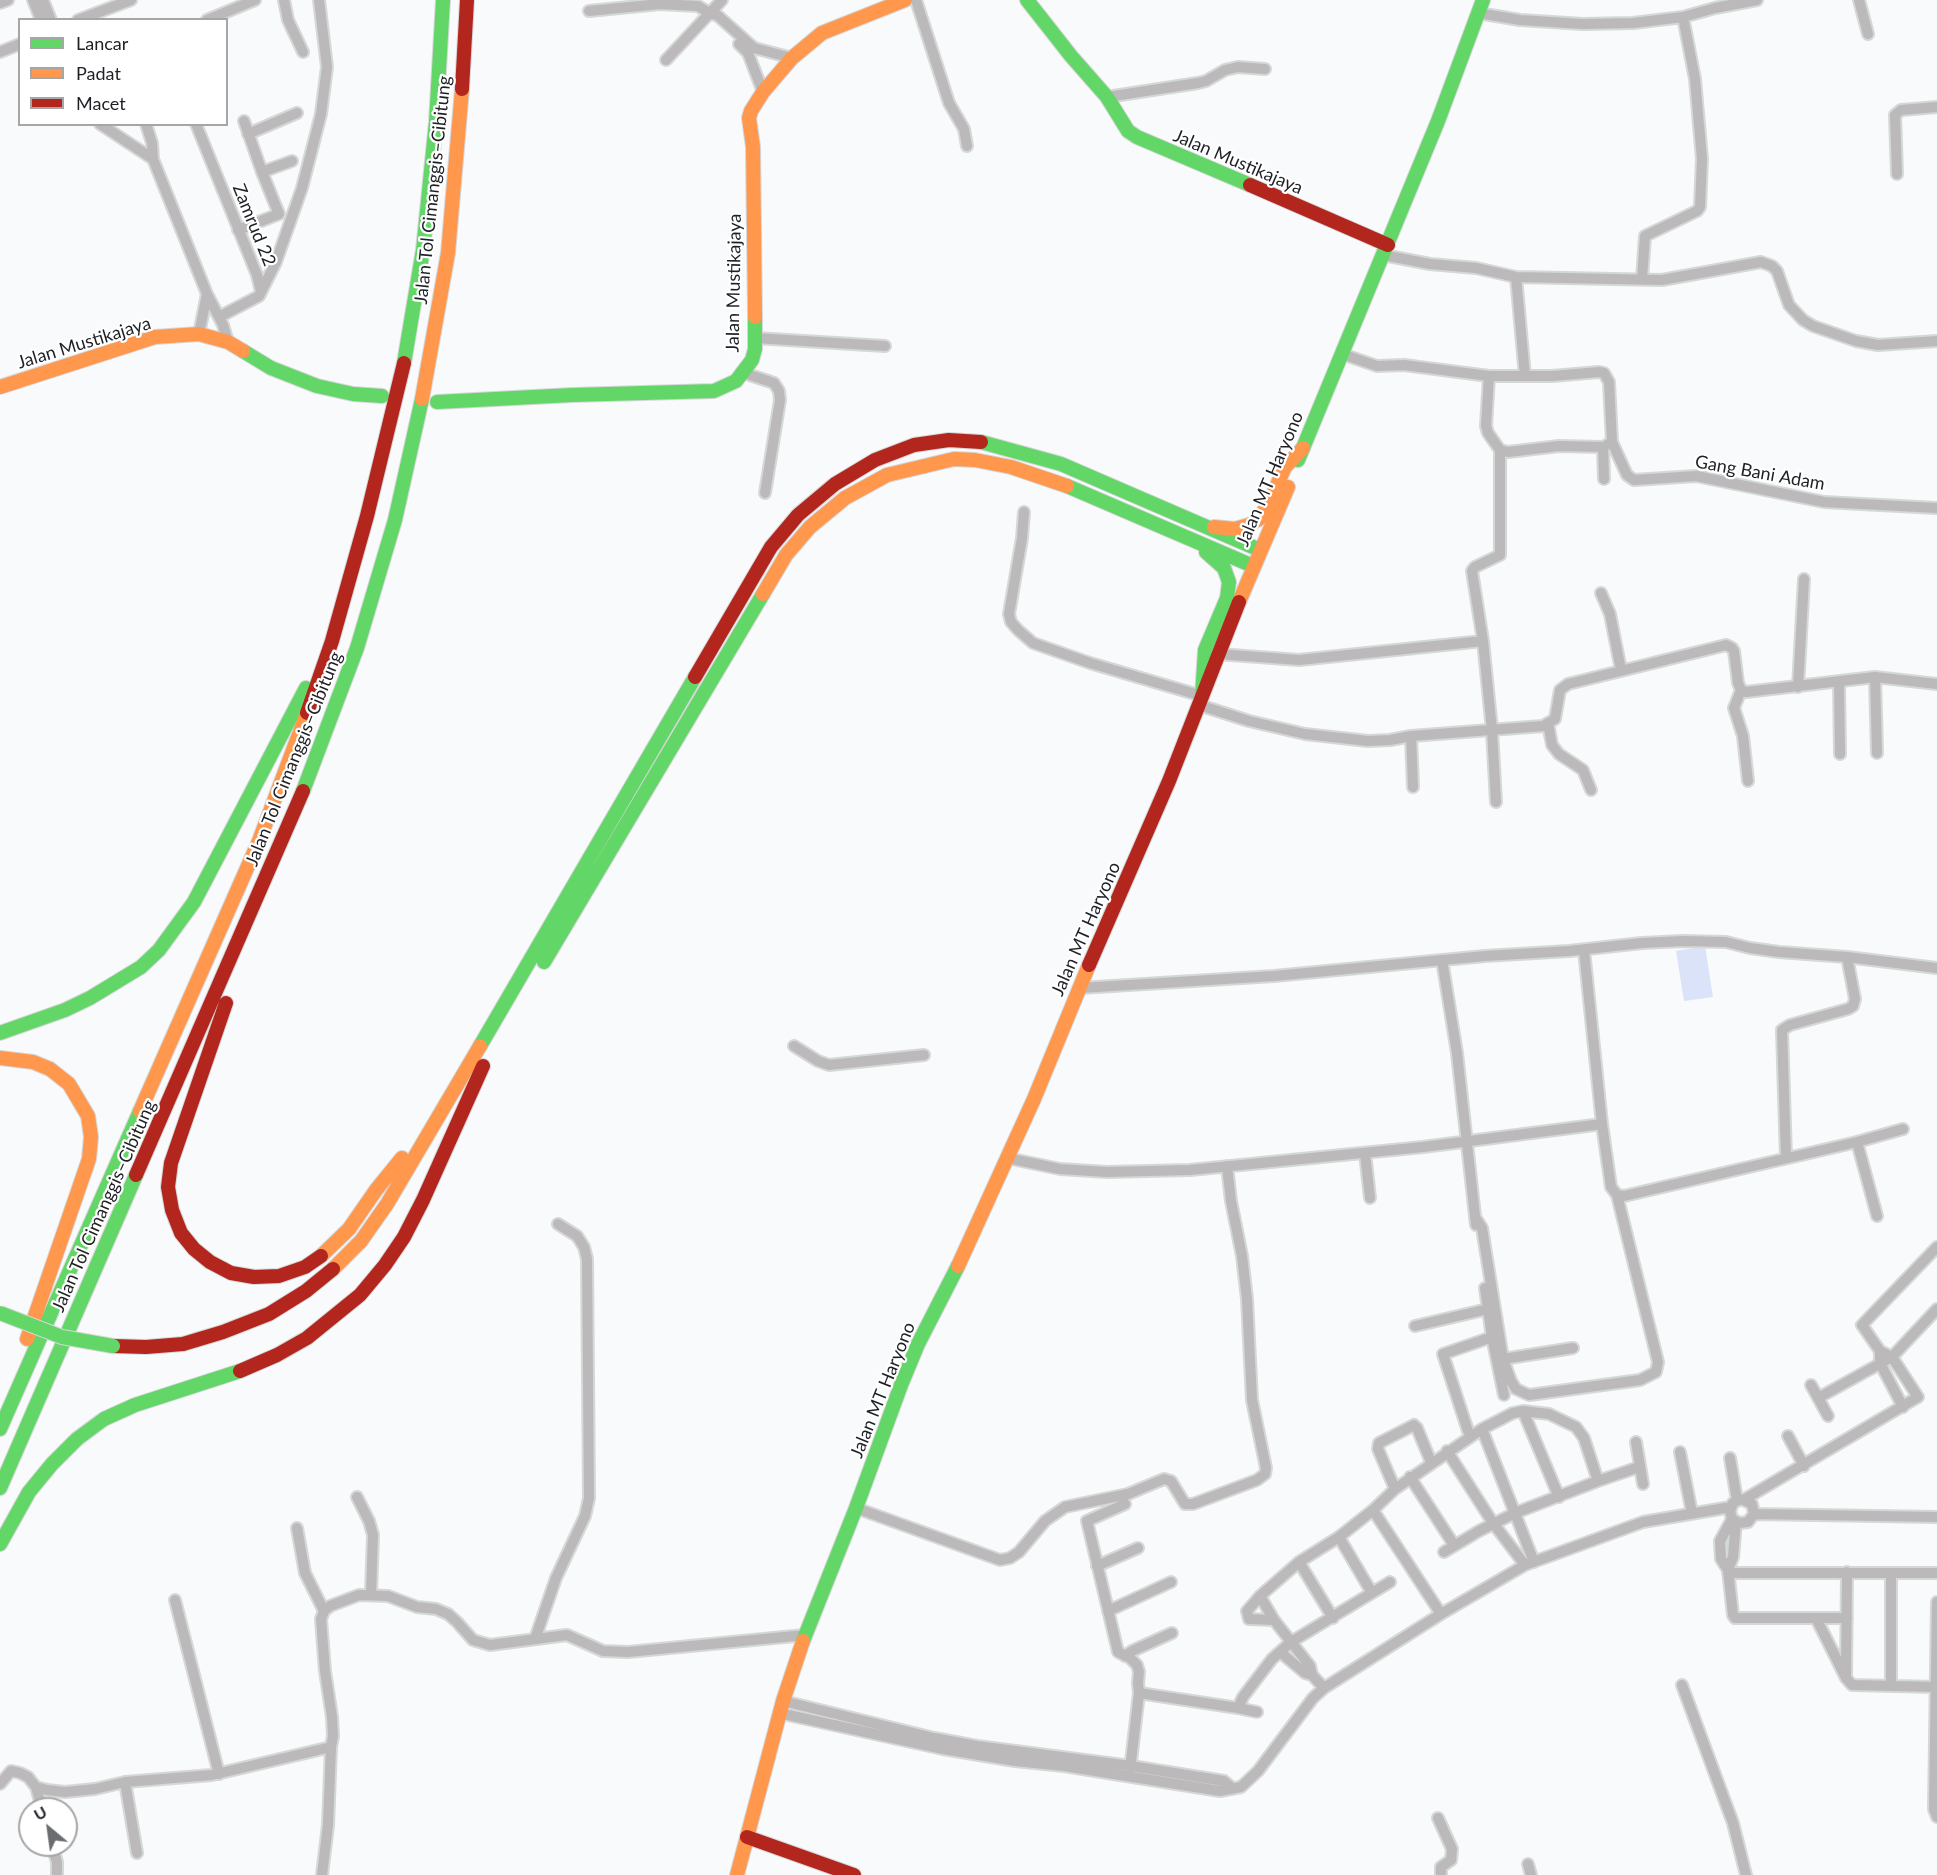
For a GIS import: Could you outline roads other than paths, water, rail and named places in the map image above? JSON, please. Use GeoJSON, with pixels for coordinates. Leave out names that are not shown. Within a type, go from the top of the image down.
{"type":"FeatureCollection","features":[{"type":"Feature","properties":{"kind":"main road","name":"Jalan Tol Cimanggis–Cibitung"},"geometry":{"type":"LineString","coordinates":[[0,1429],[259,841],[295,750],[332,641],[370,504],[409,332],[423,250],[436,122],[443,0]]}},
{"type":"Feature","properties":{"kind":"main road","name":"Jalan Tol Cimanggis–Cibitung"},"geometry":{"type":"LineString","coordinates":[[0,1488],[280,846],[316,760],[357,648],[395,520],[428,372],[448,253],[460,126],[467,0]]}},
{"type":"Feature","properties":{"kind":"main road","name":"Jalan Mustikajaya"},"geometry":{"type":"LineString","coordinates":[[437,402],[714,391],[736,381],[752,360],[755,338],[753,147],[749,118],[751,111],[763,92],[792,58],[822,33],[905,0]]}},
{"type":"Feature","properties":{"kind":"main road","name":"Jalan Mustikajaya"},"geometry":{"type":"LineString","coordinates":[[1027,0],[1107,97],[1128,131],[1385,250]]}},
{"type":"Feature","properties":{"kind":"main road","name":"Jalan MT Haryono"},"geometry":{"type":"LineString","coordinates":[[737,1875],[781,1707],[805,1635],[856,1509],[910,1363],[962,1259],[1151,824],[1253,566],[1385,250],[1480,6]]}},
{"type":"Feature","properties":{"kind":"main road","name":"Jalan Mustikajaya"},"geometry":{"type":"LineString","coordinates":[[0,387],[155,337],[199,334],[228,342],[280,372],[317,386],[382,396]]}},
{"type":"Feature","properties":{"kind":"main road"},"geometry":{"type":"LineString","coordinates":[[92,1356],[146,1347],[183,1344],[223,1332],[269,1314],[306,1292],[336,1268],[361,1241],[387,1204],[445,1106],[742,592],[771,547],[798,515],[835,484],[875,460],[914,445],[949,440],[977,441],[1060,464],[1260,550]]}},
{"type":"Feature","properties":{"kind":"main road"},"geometry":{"type":"LineString","coordinates":[[1196,524],[1235,529],[1259,519],[1285,467],[1303,448]]}},
{"type":"Feature","properties":{"kind":"main road"},"geometry":{"type":"LineString","coordinates":[[0,1313],[62,1337],[111,1352],[146,1359],[165,1357],[224,1346],[274,1326],[314,1301],[345,1275],[369,1249],[397,1211],[786,555],[810,527],[845,498],[887,475],[954,459],[975,460],[1011,467],[1053,480],[1253,566]]}},
{"type":"Feature","properties":{"kind":"main road"},"geometry":{"type":"LineString","coordinates":[[1191,541],[1224,568],[1229,582],[1227,598],[1205,650],[1200,701]]}},
{"type":"Feature","properties":{"kind":"main road"},"geometry":{"type":"LineString","coordinates":[[0,1033],[90,998],[141,967],[159,950],[194,902],[332,641]]}},
{"type":"Feature","properties":{"kind":"main road"},"geometry":{"type":"LineString","coordinates":[[280,846],[171,1163],[168,1187],[172,1210],[181,1233],[194,1249],[210,1262],[231,1273],[254,1277],[279,1276],[305,1267],[326,1253],[349,1229],[376,1190],[445,1106]]}},
{"type":"Feature","properties":{"kind":"main road"},"geometry":{"type":"LineString","coordinates":[[0,1058],[33,1062],[50,1069],[69,1084],[80,1098],[88,1116],[91,1137],[89,1159],[0,1423]]}},
{"type":"Feature","properties":{"kind":"main road"},"geometry":{"type":"LineString","coordinates":[[0,1544],[29,1492],[52,1464],[78,1439],[104,1419],[135,1405],[240,1371],[277,1355],[307,1338],[360,1295],[404,1237],[483,1066]]}},
{"type":"Feature","properties":{"kind":"main road"},"geometry":{"type":"LineString","coordinates":[[9,1331],[74,1353]]}},
{"type":"Feature","properties":{"kind":"main road"},"geometry":{"type":"LineString","coordinates":[[747,1837],[854,1875]]}},
{"type":"Feature","properties":{"kind":"street"},"geometry":{"type":"LineString","coordinates":[[0,3],[8,0]]}},
{"type":"Feature","properties":{"kind":"street"},"geometry":{"type":"LineString","coordinates":[[33,0],[40,18]]}},
{"type":"Feature","properties":{"kind":"street"},"geometry":{"type":"LineString","coordinates":[[44,0],[50,18]]}},
{"type":"Feature","properties":{"kind":"street"},"geometry":{"type":"LineString","coordinates":[[83,18],[131,0]]}},
{"type":"Feature","properties":{"kind":"street"},"geometry":{"type":"LineString","coordinates":[[212,18],[255,0]]}},
{"type":"Feature","properties":{"kind":"street"},"geometry":{"type":"LineString","coordinates":[[284,0],[288,20],[303,52]]}},
{"type":"Feature","properties":{"kind":"street"},"geometry":{"type":"LineString","coordinates":[[261,292],[276,262],[302,188],[321,114],[327,67],[319,0]]}},
{"type":"Feature","properties":{"kind":"street"},"geometry":{"type":"LineString","coordinates":[[666,60],[708,9],[722,0]]}},
{"type":"Feature","properties":{"kind":"street"},"geometry":{"type":"LineString","coordinates":[[916,0],[949,103],[964,129],[967,146]]}},
{"type":"Feature","properties":{"kind":"street"},"geometry":{"type":"LineString","coordinates":[[1480,6],[1520,20],[1583,24],[1633,23],[1683,17],[1757,0]]}},
{"type":"Feature","properties":{"kind":"street"},"geometry":{"type":"LineString","coordinates":[[1859,0],[1868,34]]}},
{"type":"Feature","properties":{"kind":"street"},"geometry":{"type":"LineString","coordinates":[[589,10],[618,4],[660,2],[708,9],[754,48],[792,58]]}},
{"type":"Feature","properties":{"kind":"street"},"geometry":{"type":"LineString","coordinates":[[708,9],[712,20],[748,53],[763,92]]}},
{"type":"Feature","properties":{"kind":"street"},"geometry":{"type":"LineString","coordinates":[[1642,279],[1645,236],[1697,211],[1700,207],[1702,159],[1695,79],[1683,17]]}},
{"type":"Feature","properties":{"kind":"street"},"geometry":{"type":"LineString","coordinates":[[0,52],[18,45]]}},
{"type":"Feature","properties":{"kind":"street"},"geometry":{"type":"LineString","coordinates":[[1107,97],[1198,83],[1225,70],[1238,67],[1265,69]]}},
{"type":"Feature","properties":{"kind":"street"},"geometry":{"type":"LineString","coordinates":[[1897,174],[1895,115],[1900,110],[1937,107]]}},
{"type":"Feature","properties":{"kind":"street"},"geometry":{"type":"LineString","coordinates":[[248,135],[297,113]]}},
{"type":"Feature","properties":{"kind":"street"},"geometry":{"type":"LineString","coordinates":[[238,230],[279,214],[244,121]]}},
{"type":"Feature","properties":{"kind":"street"},"geometry":{"type":"LineString","coordinates":[[103,126],[153,159]]}},
{"type":"Feature","properties":{"kind":"street"},"geometry":{"type":"LineString","coordinates":[[147,126],[152,143],[153,159],[228,342]]}},
{"type":"Feature","properties":{"kind":"street","name":"Zamrud 22"},"geometry":{"type":"LineString","coordinates":[[197,126],[257,275],[261,292],[259,296],[219,316]]}},
{"type":"Feature","properties":{"kind":"street"},"geometry":{"type":"LineString","coordinates":[[262,172],[292,161]]}},
{"type":"Feature","properties":{"kind":"street"},"geometry":{"type":"LineString","coordinates":[[1385,250],[1430,264],[1476,268],[1516,277],[1662,280],[1761,262],[1772,266],[1777,272],[1790,305],[1803,320],[1813,326],[1856,341],[1878,345],[1937,341]]}},
{"type":"Feature","properties":{"kind":"street"},"geometry":{"type":"LineString","coordinates":[[1516,277],[1525,376]]}},
{"type":"Feature","properties":{"kind":"street"},"geometry":{"type":"LineString","coordinates":[[199,334],[207,294]]}},
{"type":"Feature","properties":{"kind":"street"},"geometry":{"type":"LineString","coordinates":[[755,338],[885,346]]}},
{"type":"Feature","properties":{"kind":"street","name":"Gang Bani Adam"},"geometry":{"type":"LineString","coordinates":[[1342,354],[1377,366],[1404,365],[1490,376],[1552,376],[1599,372],[1604,374],[1609,382],[1608,444],[1627,476],[1635,480],[1696,476],[1824,502],[1937,508]]}},
{"type":"Feature","properties":{"kind":"street"},"geometry":{"type":"LineString","coordinates":[[744,373],[774,383],[779,391],[780,400],[765,493]]}},
{"type":"Feature","properties":{"kind":"street"},"geometry":{"type":"LineString","coordinates":[[1490,376],[1486,426],[1500,450],[1500,555],[1475,567],[1472,571],[1483,641],[1492,730],[1496,802]]}},
{"type":"Feature","properties":{"kind":"street"},"geometry":{"type":"LineString","coordinates":[[1500,450],[1508,452],[1559,446],[1608,444],[1604,479]]}},
{"type":"Feature","properties":{"kind":"street"},"geometry":{"type":"LineString","coordinates":[[1024,512],[1022,538],[1009,614],[1011,622],[1033,643],[1200,701],[1249,721],[1305,734],[1368,741],[1544,726],[1557,715],[1560,690],[1563,687],[1621,670],[1726,645],[1734,651],[1741,690],[1734,708],[1743,736],[1748,781]]}},
{"type":"Feature","properties":{"kind":"street"},"geometry":{"type":"LineString","coordinates":[[1798,687],[1804,579]]}},
{"type":"Feature","properties":{"kind":"street"},"geometry":{"type":"LineString","coordinates":[[1601,593],[1610,614],[1621,670]]}},
{"type":"Feature","properties":{"kind":"street"},"geometry":{"type":"LineString","coordinates":[[1218,654],[1299,660],[1483,641]]}},
{"type":"Feature","properties":{"kind":"street"},"geometry":{"type":"LineString","coordinates":[[1741,690],[1798,687],[1875,677],[1937,684]]}},
{"type":"Feature","properties":{"kind":"street"},"geometry":{"type":"LineString","coordinates":[[1875,677],[1877,753]]}},
{"type":"Feature","properties":{"kind":"street"},"geometry":{"type":"LineString","coordinates":[[1839,682],[1840,754]]}},
{"type":"Feature","properties":{"kind":"street"},"geometry":{"type":"LineString","coordinates":[[1548,723],[1552,746],[1559,754],[1583,770],[1591,790]]}},
{"type":"Feature","properties":{"kind":"street"},"geometry":{"type":"LineString","coordinates":[[1411,736],[1413,787]]}},
{"type":"Feature","properties":{"kind":"street"},"geometry":{"type":"LineString","coordinates":[[1080,988],[1274,976],[1642,943],[1726,942],[1779,952],[1847,957],[1937,969]]}},
{"type":"Feature","properties":{"kind":"street"},"geometry":{"type":"LineString","coordinates":[[1475,1217],[1482,1228],[1503,1359],[1511,1382],[1516,1389],[1529,1395],[1640,1380],[1656,1372],[1658,1362],[1617,1195],[1611,1187],[1602,1124],[1584,950]]}},
{"type":"Feature","properties":{"kind":"street"},"geometry":{"type":"LineString","coordinates":[[1786,1158],[1782,1030],[1791,1024],[1853,1006],[1855,999],[1847,957]]}},
{"type":"Feature","properties":{"kind":"street"},"geometry":{"type":"LineString","coordinates":[[1442,960],[1468,1142],[1475,1217],[1488,1309],[1504,1395]]}},
{"type":"Feature","properties":{"kind":"street"},"geometry":{"type":"LineString","coordinates":[[794,1046],[829,1065],[924,1055]]}},
{"type":"Feature","properties":{"kind":"street"},"geometry":{"type":"LineString","coordinates":[[1007,1158],[1060,1169],[1146,1172],[1365,1153],[1602,1124]]}},
{"type":"Feature","properties":{"kind":"street"},"geometry":{"type":"LineString","coordinates":[[1617,1195],[1624,1196],[1857,1142],[1903,1129]]}},
{"type":"Feature","properties":{"kind":"street"},"geometry":{"type":"LineString","coordinates":[[1857,1142],[1877,1216]]}},
{"type":"Feature","properties":{"kind":"street"},"geometry":{"type":"LineString","coordinates":[[1365,1153],[1370,1198]]}},
{"type":"Feature","properties":{"kind":"street"},"geometry":{"type":"LineString","coordinates":[[856,1509],[1000,1560],[1010,1558],[1019,1552],[1045,1521],[1065,1507],[1128,1494],[1164,1479],[1171,1481],[1185,1504],[1192,1504],[1257,1480],[1265,1474],[1266,1468],[1252,1400],[1246,1288],[1227,1166]]}},
{"type":"Feature","properties":{"kind":"street"},"geometry":{"type":"LineString","coordinates":[[535,1639],[556,1578],[585,1516],[589,1498],[587,1259],[584,1247],[577,1236],[558,1224]]}},
{"type":"Feature","properties":{"kind":"street"},"geometry":{"type":"LineString","coordinates":[[781,1707],[944,1749],[1224,1781],[1232,1788],[1241,1787],[1252,1778],[1313,1698],[1324,1688],[1441,1614],[1530,1564],[1622,1528],[1738,1502],[1804,1466],[1917,1398],[1918,1394],[1892,1357],[1880,1351],[1862,1324],[1937,1247]]}},
{"type":"Feature","properties":{"kind":"street"},"geometry":{"type":"LineString","coordinates":[[1415,1326],[1488,1309]]}},
{"type":"Feature","properties":{"kind":"street"},"geometry":{"type":"LineString","coordinates":[[1818,1398],[1892,1357],[1937,1309]]}},
{"type":"Feature","properties":{"kind":"street"},"geometry":{"type":"LineString","coordinates":[[1468,1431],[1443,1354],[1492,1337]]}},
{"type":"Feature","properties":{"kind":"street"},"geometry":{"type":"LineString","coordinates":[[1503,1359],[1573,1348]]}},
{"type":"Feature","properties":{"kind":"street"},"geometry":{"type":"LineString","coordinates":[[1880,1351],[1880,1363],[1903,1407]]}},
{"type":"Feature","properties":{"kind":"street"},"geometry":{"type":"LineString","coordinates":[[1811,1385],[1828,1416]]}},
{"type":"Feature","properties":{"kind":"street"},"geometry":{"type":"LineString","coordinates":[[1523,1410],[1559,1497]]}},
{"type":"Feature","properties":{"kind":"street"},"geometry":{"type":"LineString","coordinates":[[1274,1620],[1248,1617],[1247,1611],[1260,1596],[1299,1562],[1339,1537],[1374,1510],[1410,1477],[1482,1429],[1513,1413],[1523,1410],[1550,1414],[1576,1427],[1584,1438],[1598,1481]]}},
{"type":"Feature","properties":{"kind":"street"},"geometry":{"type":"LineString","coordinates":[[1395,1489],[1378,1449],[1378,1443],[1414,1425],[1431,1462]]}},
{"type":"Feature","properties":{"kind":"street"},"geometry":{"type":"LineString","coordinates":[[1482,1429],[1515,1514],[1530,1564]]}},
{"type":"Feature","properties":{"kind":"street"},"geometry":{"type":"LineString","coordinates":[[1788,1436],[1804,1466]]}},
{"type":"Feature","properties":{"kind":"street"},"geometry":{"type":"LineString","coordinates":[[1636,1442],[1643,1484]]}},
{"type":"Feature","properties":{"kind":"street"},"geometry":{"type":"LineString","coordinates":[[1447,1451],[1493,1523],[1530,1564]]}},
{"type":"Feature","properties":{"kind":"street"},"geometry":{"type":"LineString","coordinates":[[1680,1452],[1692,1513]]}},
{"type":"Feature","properties":{"kind":"street"},"geometry":{"type":"LineString","coordinates":[[1730,1458],[1738,1502],[1734,1520],[1720,1541],[1721,1559],[1728,1571],[1735,1618],[1847,1618]]}},
{"type":"Feature","properties":{"kind":"street"},"geometry":{"type":"LineString","coordinates":[[1410,1477],[1449,1549],[1493,1523],[1639,1467]]}},
{"type":"Feature","properties":{"kind":"street"},"geometry":{"type":"LineString","coordinates":[[357,1497],[373,1535],[371,1594]]}},
{"type":"Feature","properties":{"kind":"street"},"geometry":{"type":"LineString","coordinates":[[1734,1520],[1739,1523],[1748,1522],[1754,1514],[1752,1504],[1738,1502]]}},
{"type":"Feature","properties":{"kind":"street"},"geometry":{"type":"LineString","coordinates":[[1125,1504],[1086,1521],[1118,1652],[1130,1658],[1140,1672],[1138,1683],[1140,1693],[1130,1771]]}},
{"type":"Feature","properties":{"kind":"street"},"geometry":{"type":"LineString","coordinates":[[1374,1510],[1441,1614]]}},
{"type":"Feature","properties":{"kind":"street"},"geometry":{"type":"LineString","coordinates":[[1754,1514],[1937,1517]]}},
{"type":"Feature","properties":{"kind":"street"},"geometry":{"type":"LineString","coordinates":[[297,1528],[305,1573],[324,1611]]}},
{"type":"Feature","properties":{"kind":"street"},"geometry":{"type":"LineString","coordinates":[[1339,1537],[1372,1593]]}},
{"type":"Feature","properties":{"kind":"street"},"geometry":{"type":"LineString","coordinates":[[1097,1566],[1138,1548]]}},
{"type":"Feature","properties":{"kind":"street"},"geometry":{"type":"LineString","coordinates":[[1299,1562],[1333,1618]]}},
{"type":"Feature","properties":{"kind":"street"},"geometry":{"type":"LineString","coordinates":[[1728,1571],[1937,1573]]}},
{"type":"Feature","properties":{"kind":"street"},"geometry":{"type":"LineString","coordinates":[[1846,1678],[1847,1572]]}},
{"type":"Feature","properties":{"kind":"street"},"geometry":{"type":"LineString","coordinates":[[1891,1574],[1891,1686]]}},
{"type":"Feature","properties":{"kind":"street"},"geometry":{"type":"LineString","coordinates":[[1108,1611],[1171,1582]]}},
{"type":"Feature","properties":{"kind":"street"},"geometry":{"type":"LineString","coordinates":[[1238,1708],[1243,1697],[1272,1659],[1292,1642],[1390,1582]]}},
{"type":"Feature","properties":{"kind":"street"},"geometry":{"type":"LineString","coordinates":[[322,1875],[328,1825],[333,1736],[320,1624],[324,1611],[335,1603],[346,1598],[371,1594],[388,1596],[417,1607],[448,1614],[473,1640],[496,1645],[567,1635],[603,1651],[628,1652],[805,1635]]}},
{"type":"Feature","properties":{"kind":"street"},"geometry":{"type":"LineString","coordinates":[[1260,1596],[1274,1620],[1310,1666],[1312,1675]]}},
{"type":"Feature","properties":{"kind":"street"},"geometry":{"type":"LineString","coordinates":[[175,1600],[219,1774]]}},
{"type":"Feature","properties":{"kind":"street"},"geometry":{"type":"LineString","coordinates":[[1937,1602],[1934,1809],[1937,1817]]}},
{"type":"Feature","properties":{"kind":"street"},"geometry":{"type":"LineString","coordinates":[[1816,1618],[1846,1678],[1852,1685],[1937,1687]]}},
{"type":"Feature","properties":{"kind":"street"},"geometry":{"type":"LineString","coordinates":[[1125,1656],[1172,1633]]}},
{"type":"Feature","properties":{"kind":"street"},"geometry":{"type":"LineString","coordinates":[[1280,1652],[1312,1675],[1324,1688]]}},
{"type":"Feature","properties":{"kind":"street"},"geometry":{"type":"LineString","coordinates":[[1682,1685],[1734,1823],[1746,1875]]}},
{"type":"Feature","properties":{"kind":"street"},"geometry":{"type":"LineString","coordinates":[[1140,1693],[1257,1712]]}},
{"type":"Feature","properties":{"kind":"street"},"geometry":{"type":"LineString","coordinates":[[36,1787],[65,1792],[95,1789],[125,1782],[219,1774],[331,1747]]}},
{"type":"Feature","properties":{"kind":"street"},"geometry":{"type":"LineString","coordinates":[[0,1785],[11,1771],[20,1773],[36,1787],[39,1797]]}},
{"type":"Feature","properties":{"kind":"street"},"geometry":{"type":"LineString","coordinates":[[125,1782],[137,1853]]}},
{"type":"Feature","properties":{"kind":"street"},"geometry":{"type":"LineString","coordinates":[[1438,1818],[1452,1849],[1451,1860],[1441,1868],[1441,1875]]}},
{"type":"Feature","properties":{"kind":"street"},"geometry":{"type":"LineString","coordinates":[[56,1857],[57,1875]]}},
{"type":"Feature","properties":{"kind":"street"},"geometry":{"type":"LineString","coordinates":[[1528,1864],[1531,1875]]}}]}
